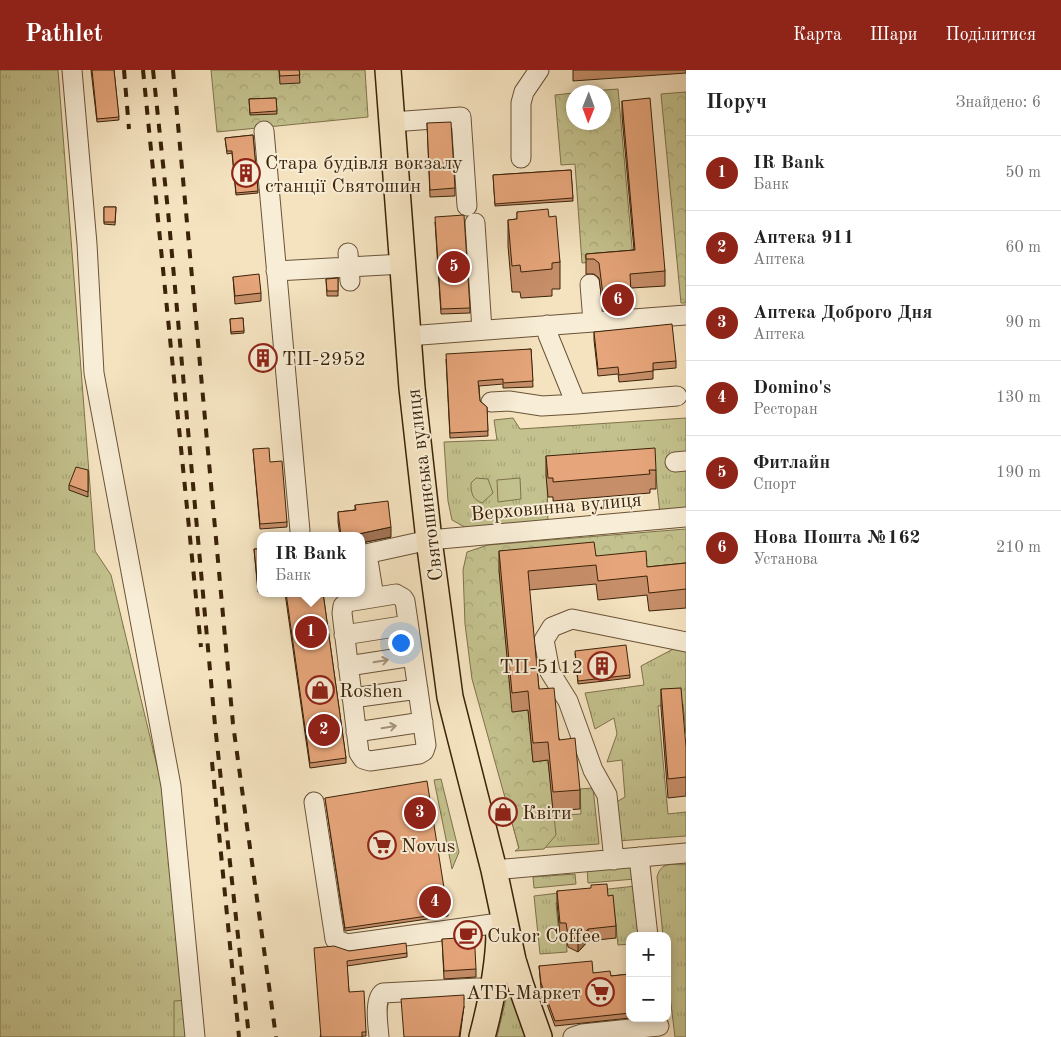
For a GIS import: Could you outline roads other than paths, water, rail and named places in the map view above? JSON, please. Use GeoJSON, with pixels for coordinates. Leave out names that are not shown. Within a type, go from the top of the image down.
{"type":"FeatureCollection","features":[{"type":"Feature","properties":{"kind":"main road","name":"Святошинська вулиця"},"geometry":{"type":"LineString","coordinates":[[388,70],[412,388],[429,540],[450,697],[500,895],[513,960],[543,1036]]}},
{"type":"Feature","properties":{"kind":"main road","name":"Святошинська вулиця"},"geometry":{"type":"LineString","coordinates":[[482,1037],[494,990],[498,960],[500,895]]}},
{"type":"Feature","properties":{"kind":"street"},"geometry":{"type":"LineString","coordinates":[[72,70],[87,244],[94,372],[171,786],[195,1037]]}},
{"type":"Feature","properties":{"kind":"street"},"geometry":{"type":"LineString","coordinates":[[521,158],[521,103],[524,92],[539,70]]}},
{"type":"Feature","properties":{"kind":"street"},"geometry":{"type":"LineString","coordinates":[[392,122],[461,117],[467,206]]}},
{"type":"Feature","properties":{"kind":"street"},"geometry":{"type":"LineString","coordinates":[[264,131],[300,531]]}},
{"type":"Feature","properties":{"kind":"street"},"geometry":{"type":"LineString","coordinates":[[475,223],[482,330]]}},
{"type":"Feature","properties":{"kind":"street"},"geometry":{"type":"LineString","coordinates":[[276,272],[403,264]]}},
{"type":"Feature","properties":{"kind":"street"},"geometry":{"type":"LineString","coordinates":[[590,284],[593,322]]}},
{"type":"Feature","properties":{"kind":"street"},"geometry":{"type":"LineString","coordinates":[[408,336],[686,315]]}},
{"type":"Feature","properties":{"kind":"street"},"geometry":{"type":"LineString","coordinates":[[547,325],[548,335],[576,404]]}},
{"type":"Feature","properties":{"kind":"street"},"geometry":{"type":"LineString","coordinates":[[491,402],[509,401],[542,406],[677,396]]}},
{"type":"Feature","properties":{"kind":"street","name":"Верховинна вулиця"},"geometry":{"type":"LineString","coordinates":[[365,555],[429,540],[686,517]]}},
{"type":"Feature","properties":{"kind":"street"},"geometry":{"type":"LineString","coordinates":[[396,594],[405,601],[408,625],[426,745],[424,751],[419,754],[370,761],[363,759],[359,753],[356,732],[344,635],[343,606],[347,602],[365,597],[396,594]]}},
{"type":"Feature","properties":{"kind":"street"},"geometry":{"type":"LineString","coordinates":[[614,860],[607,794],[593,770],[568,701],[550,672],[544,640],[552,627],[572,619],[686,642]]}},
{"type":"Feature","properties":{"kind":"street"},"geometry":{"type":"LineString","coordinates":[[344,635],[408,625]]}},
{"type":"Feature","properties":{"kind":"street"},"geometry":{"type":"LineString","coordinates":[[348,666],[413,656]]}},
{"type":"Feature","properties":{"kind":"street"},"geometry":{"type":"LineString","coordinates":[[352,698],[418,688]]}},
{"type":"Feature","properties":{"kind":"street"},"geometry":{"type":"LineString","coordinates":[[356,732],[423,722]]}},
{"type":"Feature","properties":{"kind":"street"},"geometry":{"type":"LineString","coordinates":[[314,802],[334,939],[347,944],[499,923]]}},
{"type":"Feature","properties":{"kind":"street"},"geometry":{"type":"LineString","coordinates":[[494,870],[686,853]]}},
{"type":"Feature","properties":{"kind":"street"},"geometry":{"type":"LineString","coordinates":[[639,857],[648,932]]}},
{"type":"Feature","properties":{"kind":"street"},"geometry":{"type":"LineString","coordinates":[[379,1037],[378,1000],[383,993],[478,988],[494,990]]}},
{"type":"Feature","properties":{"kind":"street"},"geometry":{"type":"LineString","coordinates":[[573,1037],[582,1034],[659,1027]]}},
{"type":"Feature","properties":{"kind":"railway"},"geometry":{"type":"LineString","coordinates":[[124,70],[129,129]]}},
{"type":"Feature","properties":{"kind":"railway"},"geometry":{"type":"LineString","coordinates":[[143,70],[201,647]]}},
{"type":"Feature","properties":{"kind":"railway"},"geometry":{"type":"LineString","coordinates":[[153,70],[168,211],[215,725],[249,1037]]}},
{"type":"Feature","properties":{"kind":"railway"},"geometry":{"type":"LineString","coordinates":[[173,70],[233,724],[276,1037]]}},
{"type":"Feature","properties":{"kind":"railway"},"geometry":{"type":"LineString","coordinates":[[212,762],[239,1037]]}},
{"type":"Feature","properties":{"kind":"place","name":"Стара будівля вокзалу станції Святошин"},"geometry":{"type":"Point","coordinates":[246,173]}},
{"type":"Feature","properties":{"kind":"place","name":"Фитлайн"},"geometry":{"type":"Point","coordinates":[454,267]}},
{"type":"Feature","properties":{"kind":"place","name":"Нова Пошта №162"},"geometry":{"type":"Point","coordinates":[618,300]}},
{"type":"Feature","properties":{"kind":"place","name":"ТП-2952"},"geometry":{"type":"Point","coordinates":[263,358]}},
{"type":"Feature","properties":{"kind":"place","name":"IR Bank"},"geometry":{"type":"Point","coordinates":[311,632]}},
{"type":"Feature","properties":{"kind":"place","name":"ТП-5112"},"geometry":{"type":"Point","coordinates":[602,666]}},
{"type":"Feature","properties":{"kind":"place","name":"Roshen"},"geometry":{"type":"Point","coordinates":[320,690]}},
{"type":"Feature","properties":{"kind":"place","name":"Аптека 911"},"geometry":{"type":"Point","coordinates":[324,730]}},
{"type":"Feature","properties":{"kind":"place","name":"Квіти"},"geometry":{"type":"Point","coordinates":[503,812]}},
{"type":"Feature","properties":{"kind":"place","name":"Аптека Доброго Дня"},"geometry":{"type":"Point","coordinates":[420,813]}},
{"type":"Feature","properties":{"kind":"place","name":"Novus"},"geometry":{"type":"Point","coordinates":[382,845]}},
{"type":"Feature","properties":{"kind":"place","name":"Domino's"},"geometry":{"type":"Point","coordinates":[435,902]}},
{"type":"Feature","properties":{"kind":"place","name":"Cukor Coffee"},"geometry":{"type":"Point","coordinates":[468,935]}},
{"type":"Feature","properties":{"kind":"place","name":"АТБ-Маркет"},"geometry":{"type":"Point","coordinates":[600,992]}}]}
